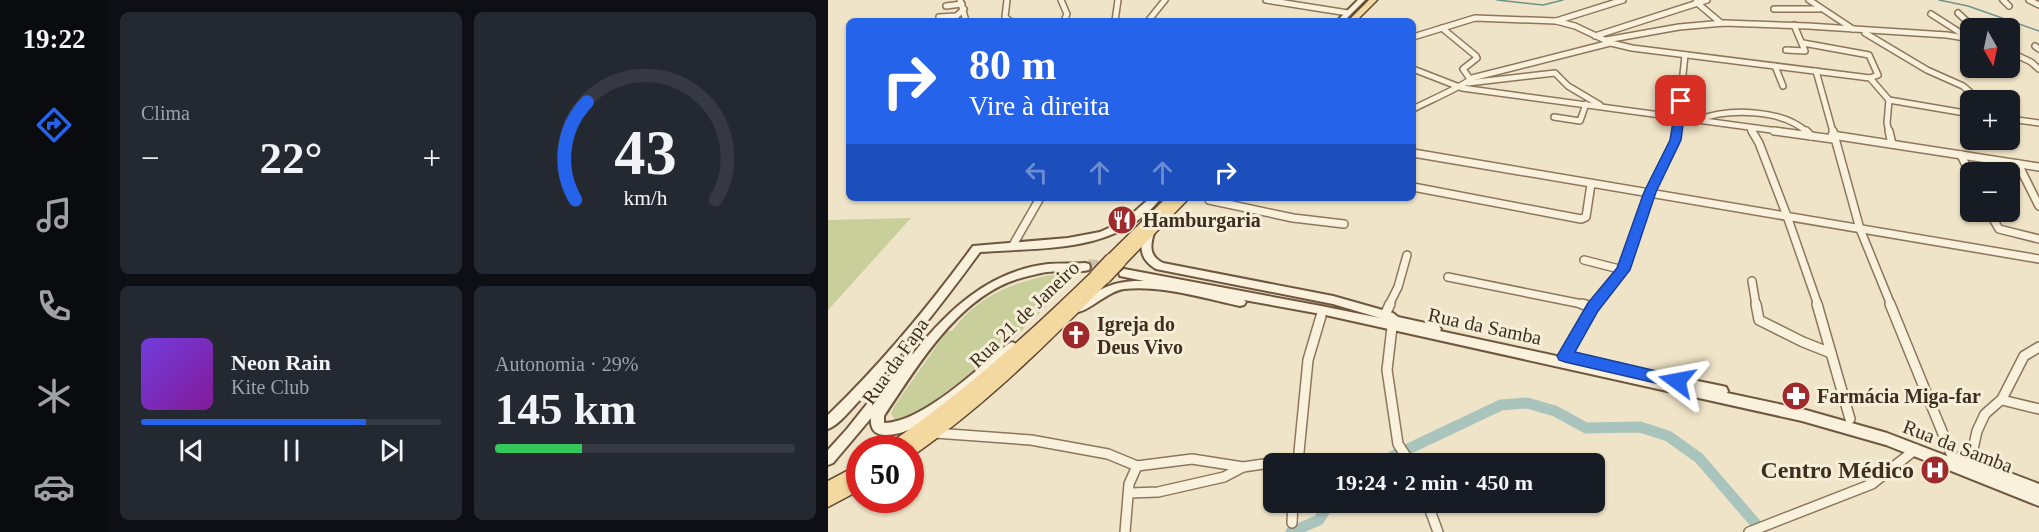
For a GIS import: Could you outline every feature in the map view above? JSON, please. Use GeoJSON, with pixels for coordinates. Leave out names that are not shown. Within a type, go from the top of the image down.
{"type":"FeatureCollection","features":[{"type":"Feature","properties":{"kind":"main road"},"geometry":{"type":"LineString","coordinates":[[1350,17],[1362,0]]}},
{"type":"Feature","properties":{"kind":"main road"},"geometry":{"type":"LineString","coordinates":[[1350,17],[1373,0]]}},
{"type":"Feature","properties":{"kind":"main road"},"geometry":{"type":"LineString","coordinates":[[1363,18],[1381,0]]}},
{"type":"Feature","properties":{"kind":"main road","name":"Rua 21 de Janeiro"},"geometry":{"type":"LineString","coordinates":[[828,423],[895,354],[977,249],[1108,234],[1126,225],[1153,201]]}},
{"type":"Feature","properties":{"kind":"main road","name":"Rua 21 de Janeiro"},"geometry":{"type":"LineString","coordinates":[[1120,266],[1170,201]]}},
{"type":"Feature","properties":{"kind":"main road","name":"Rua 21 de Janeiro"},"geometry":{"type":"LineString","coordinates":[[913,435],[976,389],[1060,310],[1094,271],[1120,266],[1181,201]]}},
{"type":"Feature","properties":{"kind":"main road"},"geometry":{"type":"LineString","coordinates":[[1149,233],[1145,254],[1148,259],[1160,266],[1333,300],[1385,315],[1410,326]]}},
{"type":"Feature","properties":{"kind":"main road","name":"Rua da Fapa"},"geometry":{"type":"LineString","coordinates":[[828,459],[852,433],[932,328],[970,294],[997,278],[1030,267],[1061,262],[1094,271]]}},
{"type":"Feature","properties":{"kind":"main road","name":"Rua da Samba"},"geometry":{"type":"LineString","coordinates":[[1120,266],[1565,356],[1850,419]]}},
{"type":"Feature","properties":{"kind":"main road","name":"Rua da Fapa"},"geometry":{"type":"LineString","coordinates":[[1060,310],[913,423],[891,430],[884,430],[877,425],[878,415],[918,358],[951,318],[971,300],[1003,280],[1025,272],[1053,267],[1094,271]]}},
{"type":"Feature","properties":{"kind":"main road"},"geometry":{"type":"LineString","coordinates":[[1057,326],[1094,271]]}},
{"type":"Feature","properties":{"kind":"main road"},"geometry":{"type":"LineString","coordinates":[[924,439],[1009,373],[1057,326],[1101,292],[1129,284],[1148,285],[1392,327],[1410,326]]}},
{"type":"Feature","properties":{"kind":"main road","name":"Rua da Samba"},"geometry":{"type":"LineString","coordinates":[[1410,326],[1865,431],[2039,499]]}},
{"type":"Feature","properties":{"kind":"main road"},"geometry":{"type":"LineString","coordinates":[[1850,419],[2039,490]]}},
{"type":"Feature","properties":{"kind":"main road"},"geometry":{"type":"LineString","coordinates":[[828,489],[846,479]]}},
{"type":"Feature","properties":{"kind":"main road"},"geometry":{"type":"LineString","coordinates":[[828,499],[846,489]]}},
{"type":"Feature","properties":{"kind":"street"},"geometry":{"type":"LineString","coordinates":[[1006,18],[1007,0]]}},
{"type":"Feature","properties":{"kind":"street"},"geometry":{"type":"LineString","coordinates":[[1061,0],[1067,14],[1065,18]]}},
{"type":"Feature","properties":{"kind":"street"},"geometry":{"type":"LineString","coordinates":[[1115,18],[1118,0]]}},
{"type":"Feature","properties":{"kind":"street"},"geometry":{"type":"LineString","coordinates":[[1150,18],[1165,0]]}},
{"type":"Feature","properties":{"kind":"street"},"geometry":{"type":"LineString","coordinates":[[1266,0],[1350,17]]}},
{"type":"Feature","properties":{"kind":"street"},"geometry":{"type":"LineString","coordinates":[[1556,21],[1623,0]]}},
{"type":"Feature","properties":{"kind":"street"},"geometry":{"type":"LineString","coordinates":[[1688,0],[1721,23]]}},
{"type":"Feature","properties":{"kind":"street"},"geometry":{"type":"LineString","coordinates":[[1595,36],[1707,0]]}},
{"type":"Feature","properties":{"kind":"street"},"geometry":{"type":"LineString","coordinates":[[1809,0],[1854,29]]}},
{"type":"Feature","properties":{"kind":"street"},"geometry":{"type":"LineString","coordinates":[[2003,0],[2009,6]]}},
{"type":"Feature","properties":{"kind":"street"},"geometry":{"type":"LineString","coordinates":[[2029,0],[2039,4]]}},
{"type":"Feature","properties":{"kind":"street"},"geometry":{"type":"LineString","coordinates":[[946,6],[962,4],[955,18]]}},
{"type":"Feature","properties":{"kind":"street"},"geometry":{"type":"LineString","coordinates":[[1774,9],[1821,9]]}},
{"type":"Feature","properties":{"kind":"street"},"geometry":{"type":"LineString","coordinates":[[1958,13],[1963,18]]}},
{"type":"Feature","properties":{"kind":"street"},"geometry":{"type":"LineString","coordinates":[[1931,14],[1960,32]]}},
{"type":"Feature","properties":{"kind":"street"},"geometry":{"type":"LineString","coordinates":[[939,17],[957,16]]}},
{"type":"Feature","properties":{"kind":"street"},"geometry":{"type":"LineString","coordinates":[[1416,36],[1475,18],[1556,21],[1575,26],[1611,43],[1816,72],[1870,78],[1878,75],[1869,55],[1803,43]]}},
{"type":"Feature","properties":{"kind":"street"},"geometry":{"type":"LineString","coordinates":[[1605,40],[1681,26],[1721,23],[1794,25],[1960,37]]}},
{"type":"Feature","properties":{"kind":"street"},"geometry":{"type":"LineString","coordinates":[[1786,50],[1804,52],[1803,43],[1794,25]]}},
{"type":"Feature","properties":{"kind":"street"},"geometry":{"type":"LineString","coordinates":[[1442,28],[1476,56],[1477,58],[1462,69],[1469,81]]}},
{"type":"Feature","properties":{"kind":"street"},"geometry":{"type":"LineString","coordinates":[[1862,31],[1927,70],[1968,90]]}},
{"type":"Feature","properties":{"kind":"street"},"geometry":{"type":"LineString","coordinates":[[1416,108],[1454,86],[1469,81],[1580,48],[1611,43]]}},
{"type":"Feature","properties":{"kind":"street"},"geometry":{"type":"LineString","coordinates":[[1565,356],[1593,307],[1623,270],[1650,192],[1673,149],[1685,55]]}},
{"type":"Feature","properties":{"kind":"street"},"geometry":{"type":"LineString","coordinates":[[2020,57],[2039,69]]}},
{"type":"Feature","properties":{"kind":"street"},"geometry":{"type":"LineString","coordinates":[[2031,62],[2039,63]]}},
{"type":"Feature","properties":{"kind":"street"},"geometry":{"type":"LineString","coordinates":[[1775,66],[1783,86]]}},
{"type":"Feature","properties":{"kind":"street"},"geometry":{"type":"LineString","coordinates":[[1416,70],[1454,86],[1750,128],[1892,144],[2005,162]]}},
{"type":"Feature","properties":{"kind":"street"},"geometry":{"type":"LineString","coordinates":[[1816,72],[1860,229],[1952,456]]}},
{"type":"Feature","properties":{"kind":"street"},"geometry":{"type":"LineString","coordinates":[[1469,81],[1494,82],[1555,73],[1568,86],[1590,97],[1601,106]]}},
{"type":"Feature","properties":{"kind":"street"},"geometry":{"type":"LineString","coordinates":[[1870,78],[1889,100],[1960,112]]}},
{"type":"Feature","properties":{"kind":"street"},"geometry":{"type":"LineString","coordinates":[[1889,100],[1887,123],[1892,144]]}},
{"type":"Feature","properties":{"kind":"street"},"geometry":{"type":"LineString","coordinates":[[1554,117],[1580,121],[1586,104]]}},
{"type":"Feature","properties":{"kind":"street"},"geometry":{"type":"LineString","coordinates":[[1698,120],[1717,113],[1746,114],[1794,123],[1811,136]]}},
{"type":"Feature","properties":{"kind":"street"},"geometry":{"type":"LineString","coordinates":[[2020,120],[2039,123]]}},
{"type":"Feature","properties":{"kind":"street"},"geometry":{"type":"LineString","coordinates":[[1750,128],[1759,143],[1787,216],[1821,314],[1850,419]]}},
{"type":"Feature","properties":{"kind":"street"},"geometry":{"type":"LineString","coordinates":[[1416,154],[2039,260]]}},
{"type":"Feature","properties":{"kind":"street"},"geometry":{"type":"LineString","coordinates":[[1961,155],[1964,162]]}},
{"type":"Feature","properties":{"kind":"street"},"geometry":{"type":"LineString","coordinates":[[2020,164],[2039,167]]}},
{"type":"Feature","properties":{"kind":"street"},"geometry":{"type":"LineString","coordinates":[[2020,168],[2039,206]]}},
{"type":"Feature","properties":{"kind":"street"},"geometry":{"type":"LineString","coordinates":[[1416,188],[1581,219],[1586,217],[1591,183]]}},
{"type":"Feature","properties":{"kind":"street"},"geometry":{"type":"LineString","coordinates":[[1013,245],[1038,201]]}},
{"type":"Feature","properties":{"kind":"street"},"geometry":{"type":"LineString","coordinates":[[1216,201],[1274,214],[1344,224]]}},
{"type":"Feature","properties":{"kind":"street"},"geometry":{"type":"LineString","coordinates":[[1995,222],[1999,229],[2039,239]]}},
{"type":"Feature","properties":{"kind":"street"},"geometry":{"type":"LineString","coordinates":[[1385,315],[1398,287],[1407,255]]}},
{"type":"Feature","properties":{"kind":"street"},"geometry":{"type":"LineString","coordinates":[[1584,260],[1623,270]]}},
{"type":"Feature","properties":{"kind":"street"},"geometry":{"type":"LineString","coordinates":[[1448,278],[1593,307]]}},
{"type":"Feature","properties":{"kind":"street"},"geometry":{"type":"LineString","coordinates":[[1752,281],[1760,321],[1774,326],[1791,338],[1831,353]]}},
{"type":"Feature","properties":{"kind":"street"},"geometry":{"type":"LineString","coordinates":[[1299,453],[1308,360],[1321,316]]}},
{"type":"Feature","properties":{"kind":"street"},"geometry":{"type":"LineString","coordinates":[[1392,327],[1387,370],[1398,444],[1404,453]]}},
{"type":"Feature","properties":{"kind":"street"},"geometry":{"type":"LineString","coordinates":[[1970,463],[1982,421],[1993,406],[2002,400],[2015,368],[2028,353],[2039,347]]}},
{"type":"Feature","properties":{"kind":"street"},"geometry":{"type":"LineString","coordinates":[[2002,400],[2039,409]]}},
{"type":"Feature","properties":{"kind":"street"},"geometry":{"type":"LineString","coordinates":[[933,433],[1031,440],[1108,454],[1137,466],[1192,459],[1243,467],[1263,465]]}},
{"type":"Feature","properties":{"kind":"street"},"geometry":{"type":"LineString","coordinates":[[1749,532],[1872,484],[1916,449]]}},
{"type":"Feature","properties":{"kind":"street"},"geometry":{"type":"LineString","coordinates":[[1125,532],[1129,484],[1137,466]]}},
{"type":"Feature","properties":{"kind":"street"},"geometry":{"type":"LineString","coordinates":[[1130,493],[1158,492],[1200,483],[1224,477],[1243,467]]}},
{"type":"Feature","properties":{"kind":"street"},"geometry":{"type":"LineString","coordinates":[[1292,513],[1292,523]]}},
{"type":"Feature","properties":{"kind":"street"},"geometry":{"type":"LineString","coordinates":[[1431,513],[1438,532]]}},
{"type":"Feature","properties":{"kind":"green space"},"geometry":{"type":"Polygon","coordinates":[[[911,218],[829,309],[828,309],[828,220],[911,218]]]}},
{"type":"Feature","properties":{"kind":"green space"},"geometry":{"type":"Polygon","coordinates":[[[1083,270],[1007,345],[916,415],[896,422],[891,413],[895,405],[947,331],[952,331],[979,304],[994,294],[1028,280],[1083,270]]]}},
{"type":"Feature","properties":{"kind":"waterway"},"geometry":{"type":"LineString","coordinates":[[1497,0],[1543,5],[1563,0]]}},
{"type":"Feature","properties":{"kind":"waterway"},"geometry":{"type":"LineString","coordinates":[[1939,0],[1968,6],[2039,31]]}},
{"type":"Feature","properties":{"kind":"waterway"},"geometry":{"type":"LineString","coordinates":[[1406,450],[1501,405],[1527,403],[1555,411],[1586,428],[1640,427],[1668,436],[1699,458],[1756,524]]}},
{"type":"Feature","properties":{"kind":"waterway"},"geometry":{"type":"LineString","coordinates":[[1399,453],[1403,451]]}},
{"type":"Feature","properties":{"kind":"waterway"},"geometry":{"type":"LineString","coordinates":[[1291,532],[1319,520],[1323,513]]}},
{"type":"Feature","properties":{"kind":"tunnel"},"geometry":{"type":"LineString","coordinates":[[1088,264],[1111,267]]}},
{"type":"Feature","properties":{"kind":"place","name":"Hamburgaria"},"geometry":{"type":"Point","coordinates":[1122,220]}},
{"type":"Feature","properties":{"kind":"place","name":"Igreja do Deus Vivo"},"geometry":{"type":"Point","coordinates":[1076,335]}},
{"type":"Feature","properties":{"kind":"place","name":"Farmácia Miga-far"},"geometry":{"type":"Point","coordinates":[1796,396]}},
{"type":"Feature","properties":{"kind":"place","name":"Centro Médico"},"geometry":{"type":"Point","coordinates":[1935,470]}},
{"type":"Feature","properties":{"kind":"route"},"geometry":{"type":"LineString","coordinates":[[1677,381],[1565,356],[1593,307],[1623,270],[1650,192],[1673,149],[1681,101]]}}]}
